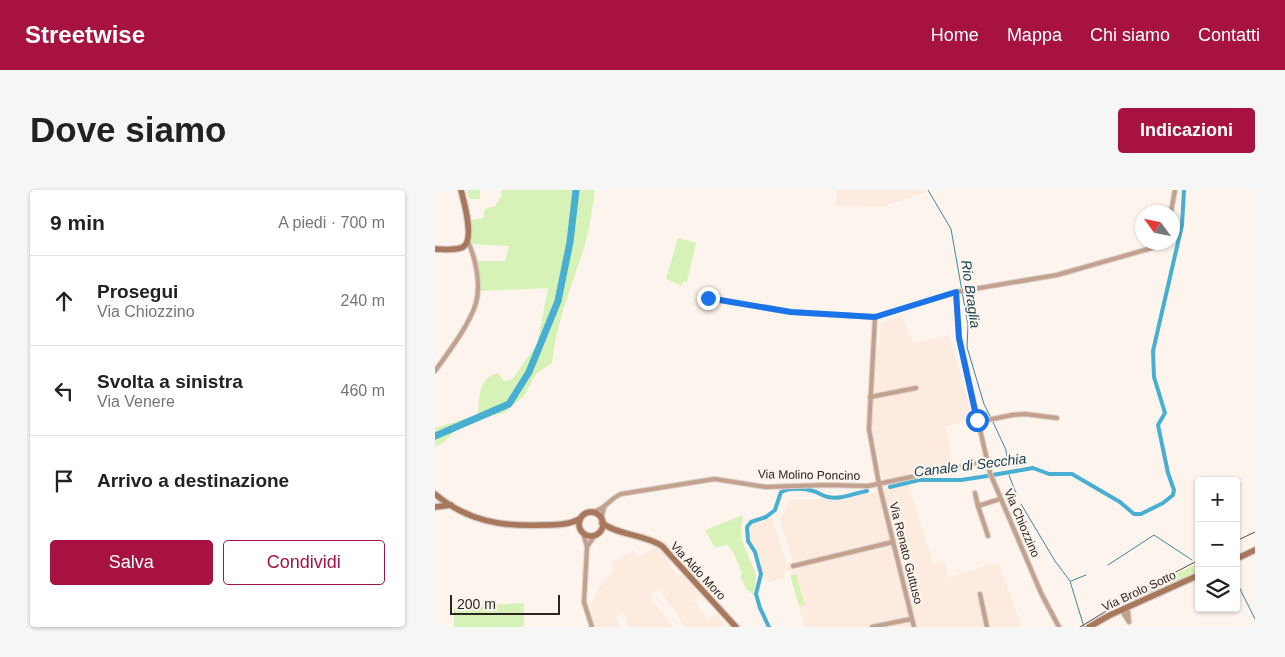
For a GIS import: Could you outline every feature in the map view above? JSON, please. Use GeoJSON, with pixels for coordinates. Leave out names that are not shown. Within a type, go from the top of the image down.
{"type":"FeatureCollection","features":[{"type":"Feature","properties":{"kind":"main road"},"geometry":{"type":"LineString","coordinates":[[435,249],[458,248],[468,242],[469,232],[461,190]]}},
{"type":"Feature","properties":{"kind":"main road"},"geometry":{"type":"LineString","coordinates":[[436,495],[476,518],[516,526],[568,524],[592,512],[598,514],[602,521],[601,530],[597,534]]}},
{"type":"Feature","properties":{"kind":"main road"},"geometry":{"type":"LineString","coordinates":[[435,506],[438,500],[436,495]]}},
{"type":"Feature","properties":{"kind":"main road"},"geometry":{"type":"LineString","coordinates":[[435,506],[451,505]]}},
{"type":"Feature","properties":{"kind":"main road"},"geometry":{"type":"LineString","coordinates":[[580,519],[579,526],[582,531]]}},
{"type":"Feature","properties":{"kind":"main road","name":"Via Aldo Moro"},"geometry":{"type":"LineString","coordinates":[[602,521],[611,529],[648,539],[662,546],[736,627]]}},
{"type":"Feature","properties":{"kind":"main road"},"geometry":{"type":"LineString","coordinates":[[568,524],[589,535],[611,529]]}},
{"type":"Feature","properties":{"kind":"main road"},"geometry":{"type":"LineString","coordinates":[[1240,556],[1255,550]]}},
{"type":"Feature","properties":{"kind":"main road","name":"Via Brolo Sotto"},"geometry":{"type":"LineString","coordinates":[[1089,627],[1195,577]]}},
{"type":"Feature","properties":{"kind":"street"},"geometry":{"type":"LineString","coordinates":[[1172,205],[1175,190]]}},
{"type":"Feature","properties":{"kind":"street"},"geometry":{"type":"LineString","coordinates":[[435,371],[459,334],[475,305],[478,294],[477,276],[472,251],[468,242]]}},
{"type":"Feature","properties":{"kind":"street"},"geometry":{"type":"LineString","coordinates":[[708,298],[791,312],[875,317],[959,291],[1057,276],[1145,250]]}},
{"type":"Feature","properties":{"kind":"street","name":"Via Chiozzino"},"geometry":{"type":"LineString","coordinates":[[959,291],[959,338],[991,475],[1041,594],[1059,627]]}},
{"type":"Feature","properties":{"kind":"street","name":"Via Renato Guttuso"},"geometry":{"type":"LineString","coordinates":[[875,317],[869,428],[879,484],[913,627]]}},
{"type":"Feature","properties":{"kind":"street"},"geometry":{"type":"LineString","coordinates":[[870,397],[916,388]]}},
{"type":"Feature","properties":{"kind":"street"},"geometry":{"type":"LineString","coordinates":[[978,422],[1025,414],[1057,418]]}},
{"type":"Feature","properties":{"kind":"street","name":"Via Molino Poncino"},"geometry":{"type":"LineString","coordinates":[[592,512],[604,508],[615,496],[621,494],[707,480],[715,479],[767,487],[868,486],[988,461]]}},
{"type":"Feature","properties":{"kind":"street"},"geometry":{"type":"LineString","coordinates":[[975,493],[989,536]]}},
{"type":"Feature","properties":{"kind":"street"},"geometry":{"type":"LineString","coordinates":[[978,506],[1000,500]]}},
{"type":"Feature","properties":{"kind":"street"},"geometry":{"type":"LineString","coordinates":[[602,521],[604,508]]}},
{"type":"Feature","properties":{"kind":"street"},"geometry":{"type":"LineString","coordinates":[[582,531],[587,547],[584,594],[586,610],[592,627]]}},
{"type":"Feature","properties":{"kind":"street"},"geometry":{"type":"LineString","coordinates":[[587,547],[597,534]]}},
{"type":"Feature","properties":{"kind":"street"},"geometry":{"type":"LineString","coordinates":[[793,566],[893,542]]}},
{"type":"Feature","properties":{"kind":"street"},"geometry":{"type":"LineString","coordinates":[[980,594],[987,627]]}},
{"type":"Feature","properties":{"kind":"street"},"geometry":{"type":"LineString","coordinates":[[1128,618],[1133,605]]}},
{"type":"Feature","properties":{"kind":"street"},"geometry":{"type":"LineString","coordinates":[[1124,610],[1131,627]]}},
{"type":"Feature","properties":{"kind":"street"},"geometry":{"type":"LineString","coordinates":[[1114,614],[1128,618]]}},
{"type":"Feature","properties":{"kind":"street"},"geometry":{"type":"LineString","coordinates":[[871,627],[911,619]]}},
{"type":"Feature","properties":{"kind":"shaded area"},"geometry":{"type":"Polygon","coordinates":[[[837,190],[923,190],[924,193],[881,207],[836,206],[837,190]]]}},
{"type":"Feature","properties":{"kind":"shaded area"},"geometry":{"type":"Polygon","coordinates":[[[902,316],[913,343],[949,335],[973,418],[946,427],[952,463],[907,474],[910,490],[933,563],[944,560],[948,578],[998,562],[1022,627],[805,627],[790,575],[795,574],[787,571],[784,573],[785,577],[769,582],[768,577],[763,578],[760,559],[749,541],[752,525],[771,516],[787,564],[793,561],[780,520],[790,500],[846,500],[859,495],[885,491],[872,427],[873,387],[881,323],[902,316]]]}},
{"type":"Feature","properties":{"kind":"shaded area"},"geometry":{"type":"Polygon","coordinates":[[[658,546],[678,577],[682,574],[700,596],[693,600],[708,620],[717,613],[727,627],[685,627],[659,589],[649,596],[673,627],[629,627],[624,613],[616,617],[619,627],[596,627],[590,606],[599,588],[614,569],[611,563],[633,550],[638,557],[658,546]]]}},
{"type":"Feature","properties":{"kind":"green space"},"geometry":{"type":"Polygon","coordinates":[[[467,190],[480,190],[480,199],[469,199],[467,190]]]}},
{"type":"Feature","properties":{"kind":"green space"},"geometry":{"type":"Polygon","coordinates":[[[501,190],[595,190],[586,240],[557,333],[552,363],[536,374],[524,396],[504,413],[491,416],[456,430],[443,443],[435,447],[435,428],[478,415],[481,390],[487,379],[491,375],[498,373],[504,381],[511,380],[537,344],[548,288],[478,291],[476,261],[505,261],[509,246],[469,244],[472,220],[483,218],[485,209],[495,206],[502,195],[501,190]]]}},
{"type":"Feature","properties":{"kind":"green space"},"geometry":{"type":"Polygon","coordinates":[[[678,238],[696,243],[687,282],[683,282],[682,286],[666,279],[678,238]]]}},
{"type":"Feature","properties":{"kind":"green space"},"geometry":{"type":"Polygon","coordinates":[[[743,515],[742,540],[756,575],[754,595],[747,590],[740,576],[742,573],[733,552],[727,545],[715,548],[705,530],[743,515]]]}},
{"type":"Feature","properties":{"kind":"green space"},"geometry":{"type":"Polygon","coordinates":[[[1195,565],[1195,574],[1135,602],[1109,611],[1155,584],[1195,565]]]}},
{"type":"Feature","properties":{"kind":"green space"},"geometry":{"type":"Polygon","coordinates":[[[796,574],[805,605],[799,606],[790,575],[796,574]]]}},
{"type":"Feature","properties":{"kind":"green space"},"geometry":{"type":"Polygon","coordinates":[[[524,603],[524,627],[454,627],[454,609],[459,608],[459,606],[524,603]]]}},
{"type":"Feature","properties":{"kind":"waterway"},"geometry":{"type":"LineString","coordinates":[[435,436],[509,404],[529,372],[558,301],[570,242],[576,190]]}},
{"type":"Feature","properties":{"kind":"waterway","name":"Rio Braglia"},"geometry":{"type":"LineString","coordinates":[[928,190],[951,229],[968,325],[967,347],[984,404],[991,418]]}},
{"type":"Feature","properties":{"kind":"waterway","name":"Canale di Secchia"},"geometry":{"type":"LineString","coordinates":[[890,487],[919,480],[961,480],[1033,468],[1049,474],[1072,474],[1120,502],[1134,514],[1141,514],[1163,503],[1173,495],[1174,490],[1168,473],[1158,425],[1165,413],[1154,377],[1153,351],[1182,225],[1184,190]]}},
{"type":"Feature","properties":{"kind":"waterway","name":"Rio Braglia"},"geometry":{"type":"LineString","coordinates":[[993,422],[1006,450],[1007,460]]}},
{"type":"Feature","properties":{"kind":"waterway","name":"Rio Braglia"},"geometry":{"type":"LineString","coordinates":[[1009,475],[1016,493]]}},
{"type":"Feature","properties":{"kind":"waterway","name":"Canale di Secchia"},"geometry":{"type":"LineString","coordinates":[[769,627],[756,594],[761,574],[755,552],[748,541],[747,527],[751,522],[766,517],[775,510],[781,492],[784,491],[805,489],[833,498],[867,491]]}},
{"type":"Feature","properties":{"kind":"waterway","name":"Rio Braglia"},"geometry":{"type":"LineString","coordinates":[[1021,504],[1055,561],[1070,581],[1084,627]]}},
{"type":"Feature","properties":{"kind":"waterway"},"geometry":{"type":"LineString","coordinates":[[1108,565],[1154,535],[1192,560]]}},
{"type":"Feature","properties":{"kind":"waterway"},"geometry":{"type":"LineString","coordinates":[[1071,581],[1086,575]]}},
{"type":"Feature","properties":{"kind":"waterway"},"geometry":{"type":"LineString","coordinates":[[1240,589],[1255,619]]}},
{"type":"Feature","properties":{"kind":"railway"},"geometry":{"type":"LineString","coordinates":[[1240,539],[1255,532]]}},
{"type":"Feature","properties":{"kind":"railway"},"geometry":{"type":"LineString","coordinates":[[1080,627],[1141,590],[1195,562]]}},
{"type":"Feature","properties":{"kind":"route"},"geometry":{"type":"LineString","coordinates":[[708,298],[791,312],[875,317],[956,292],[959,338],[977,420]]}}]}
